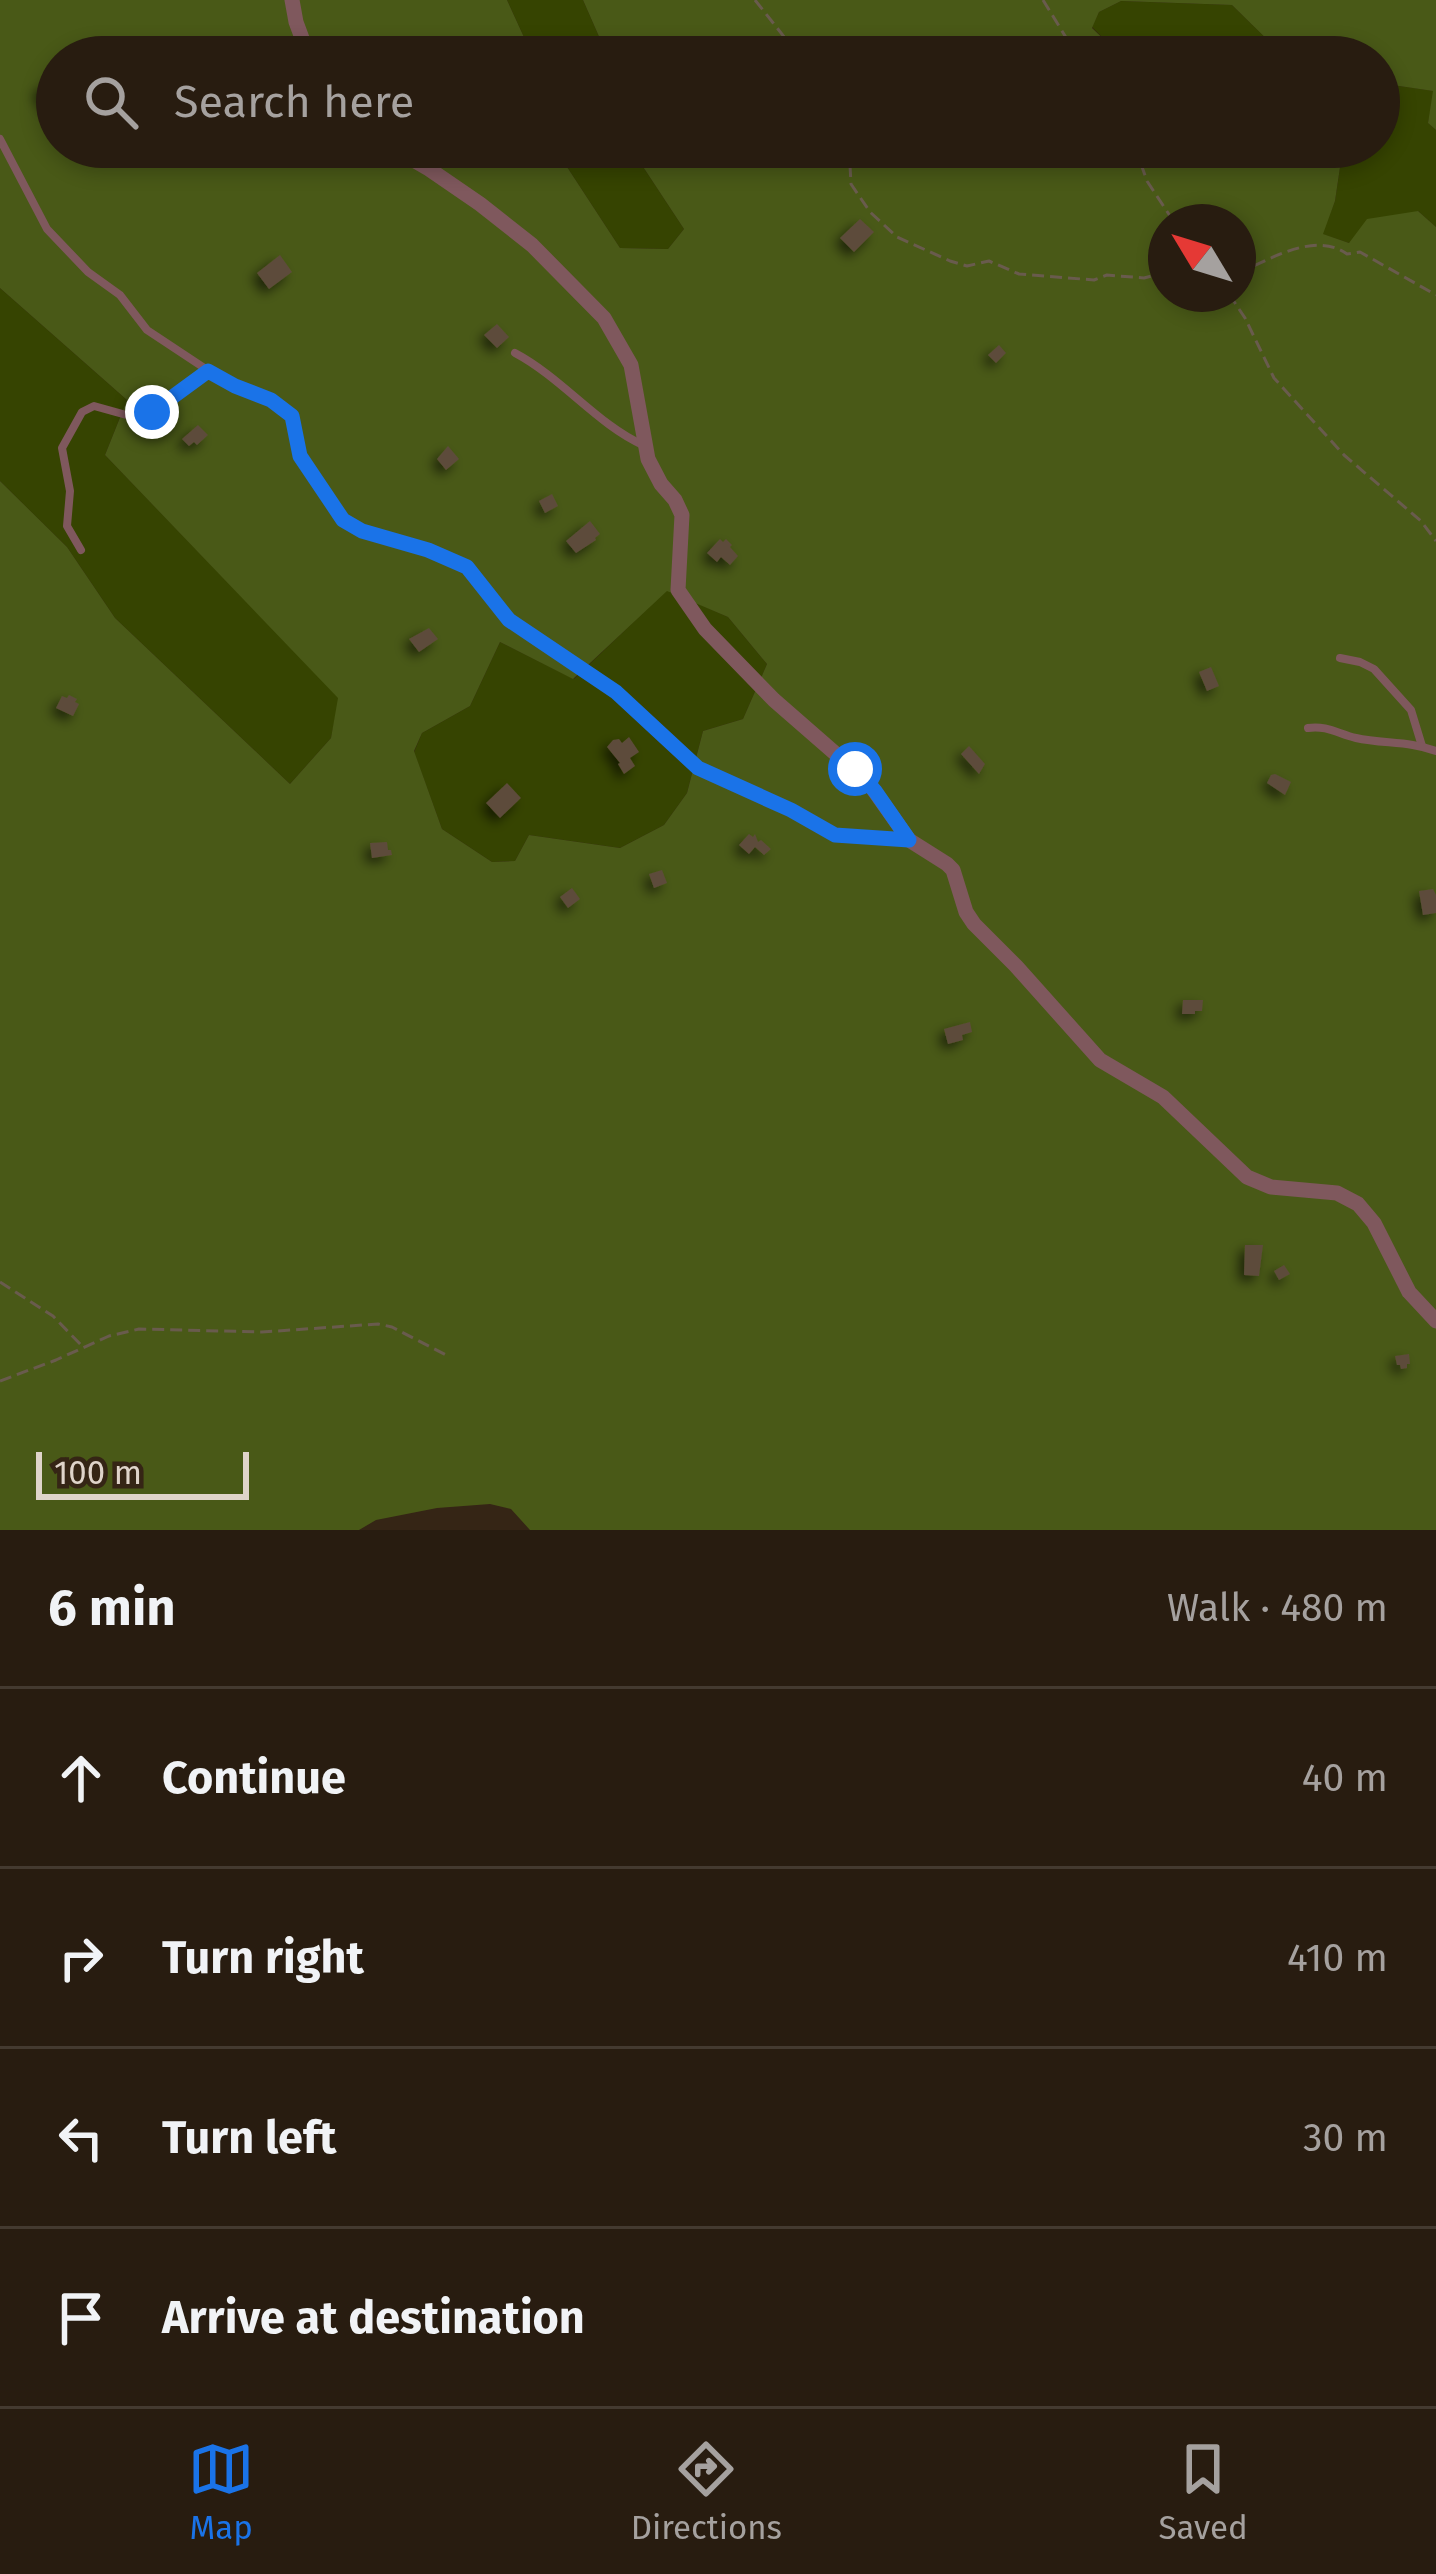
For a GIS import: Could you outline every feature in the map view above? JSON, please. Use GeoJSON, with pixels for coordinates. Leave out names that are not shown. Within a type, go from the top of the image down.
{"type":"FeatureCollection","features":[{"type":"Feature","properties":{"kind":"street"},"geometry":{"type":"LineString","coordinates":[[292,0],[301,36]]}},
{"type":"Feature","properties":{"kind":"street"},"geometry":{"type":"LineString","coordinates":[[427,168],[532,245],[600,312],[631,365],[653,472],[680,508],[683,530],[676,582],[687,607],[774,700],[868,782],[909,840],[947,864],[974,924],[1100,1060],[1163,1097],[1247,1177],[1271,1187],[1337,1193],[1358,1204],[1374,1223],[1408,1292],[1436,1321]]}},
{"type":"Feature","properties":{"kind":"lane"},"geometry":{"type":"LineString","coordinates":[[0,139],[47,230],[88,272],[120,295],[147,330],[208,371],[271,400],[292,416],[300,456],[343,520],[467,567],[509,620],[616,692],[709,775],[835,835],[909,840]]}},
{"type":"Feature","properties":{"kind":"lane"},"geometry":{"type":"LineString","coordinates":[[515,353],[560,381],[621,433],[645,445]]}},
{"type":"Feature","properties":{"kind":"lane"},"geometry":{"type":"LineString","coordinates":[[81,550],[67,526],[70,491],[62,448],[82,412],[94,406],[130,416],[152,412],[208,371]]}},
{"type":"Feature","properties":{"kind":"lane"},"geometry":{"type":"LineString","coordinates":[[1340,658],[1374,669],[1411,710],[1422,746]]}},
{"type":"Feature","properties":{"kind":"lane"},"geometry":{"type":"LineString","coordinates":[[1308,728],[1320,726],[1358,739],[1436,751]]}},
{"type":"Feature","properties":{"kind":"path"},"geometry":{"type":"LineString","coordinates":[[754,0],[783,36]]}},
{"type":"Feature","properties":{"kind":"path"},"geometry":{"type":"LineString","coordinates":[[1043,0],[1065,36]]}},
{"type":"Feature","properties":{"kind":"path"},"geometry":{"type":"LineString","coordinates":[[850,168],[851,184],[870,212],[897,237],[950,261],[967,266],[989,261],[1019,274],[1094,280],[1107,275],[1148,277]]}},
{"type":"Feature","properties":{"kind":"path"},"geometry":{"type":"LineString","coordinates":[[1142,168],[1162,204]]}},
{"type":"Feature","properties":{"kind":"path"},"geometry":{"type":"LineString","coordinates":[[1256,266],[1315,244],[1334,244],[1347,254],[1360,252],[1436,295]]}},
{"type":"Feature","properties":{"kind":"path"},"geometry":{"type":"LineString","coordinates":[[1241,312],[1274,378],[1344,455],[1420,521],[1436,541]]}},
{"type":"Feature","properties":{"kind":"path"},"geometry":{"type":"LineString","coordinates":[[0,1282],[53,1316],[83,1348]]}},
{"type":"Feature","properties":{"kind":"path"},"geometry":{"type":"LineString","coordinates":[[0,1382],[109,1336],[139,1330],[262,1332],[378,1324],[446,1355]]}},
{"type":"Feature","properties":{"kind":"green space"},"geometry":{"type":"Polygon","coordinates":[[[0,0],[507,0],[523,36],[36,36],[36,168],[568,168],[620,248],[668,249],[684,229],[644,168],[1340,168],[1323,234],[1349,243],[1367,219],[1418,211],[1436,227],[1436,1530],[530,1530],[511,1509],[490,1504],[376,1520],[359,1530],[0,1530],[0,481],[67,547],[115,618],[290,784],[331,738],[338,698],[105,455],[127,400],[0,288],[0,0]],[[667,591],[573,679],[500,642],[470,706],[422,733],[414,751],[442,829],[492,862],[515,861],[529,835],[620,848],[664,825],[687,793],[703,731],[743,719],[767,664],[728,617],[667,591]]]}},
{"type":"Feature","properties":{"kind":"green space"},"geometry":{"type":"Polygon","coordinates":[[[507,0],[583,0],[599,36],[523,36],[507,0]]]}},
{"type":"Feature","properties":{"kind":"green space"},"geometry":{"type":"Polygon","coordinates":[[[583,0],[1436,0],[1436,130],[1428,123],[1433,91],[1400,86],[1400,36],[1264,36],[1232,5],[1121,1],[1099,12],[1092,28],[1100,36],[599,36],[583,0]]]}},
{"type":"Feature","properties":{"kind":"green space"},"geometry":{"type":"Polygon","coordinates":[[[1121,1],[1232,5],[1264,36],[1101,36],[1092,27],[1099,12],[1121,1]]]}},
{"type":"Feature","properties":{"kind":"green space"},"geometry":{"type":"Polygon","coordinates":[[[1400,86],[1434,91],[1428,123],[1436,130],[1436,227],[1418,211],[1349,243],[1322,234],[1335,201],[1340,168],[1400,168],[1400,86]]]}},
{"type":"Feature","properties":{"kind":"green space"},"geometry":{"type":"Polygon","coordinates":[[[568,168],[644,168],[684,229],[668,249],[620,248],[568,168]]]}},
{"type":"Feature","properties":{"kind":"green space"},"geometry":{"type":"Polygon","coordinates":[[[0,288],[127,400],[105,455],[339,698],[331,738],[290,784],[115,618],[67,547],[0,481],[0,288]]]}},
{"type":"Feature","properties":{"kind":"green space"},"geometry":{"type":"Polygon","coordinates":[[[667,590],[728,617],[767,664],[743,719],[703,731],[687,793],[664,825],[620,848],[529,835],[515,861],[492,862],[442,829],[414,752],[422,733],[470,706],[500,642],[574,679],[667,590]]]}},
{"type":"Feature","properties":{"kind":"building"},"geometry":{"type":"Polygon","coordinates":[[[860,219],[874,232],[854,252],[840,238],[860,219]]]}},
{"type":"Feature","properties":{"kind":"building"},"geometry":{"type":"Polygon","coordinates":[[[280,255],[292,272],[269,289],[257,273],[280,255]]]}},
{"type":"Feature","properties":{"kind":"building"},"geometry":{"type":"Polygon","coordinates":[[[497,324],[509,337],[497,348],[484,335],[497,324]]]}},
{"type":"Feature","properties":{"kind":"building"},"geometry":{"type":"Polygon","coordinates":[[[999,345],[1006,353],[996,363],[988,355],[999,345]]]}},
{"type":"Feature","properties":{"kind":"building"},"geometry":{"type":"Polygon","coordinates":[[[198,425],[208,435],[189,446],[182,439],[198,425]]]}},
{"type":"Feature","properties":{"kind":"building"},"geometry":{"type":"Polygon","coordinates":[[[448,446],[459,459],[446,470],[437,459],[448,446]]]}},
{"type":"Feature","properties":{"kind":"building"},"geometry":{"type":"Polygon","coordinates":[[[552,494],[558,506],[545,513],[539,501],[552,494]]]}},
{"type":"Feature","properties":{"kind":"building"},"geometry":{"type":"Polygon","coordinates":[[[590,521],[600,534],[576,553],[566,541],[590,521]]]}},
{"type":"Feature","properties":{"kind":"building"},"geometry":{"type":"Polygon","coordinates":[[[726,539],[738,556],[730,565],[707,553],[726,539]]]}},
{"type":"Feature","properties":{"kind":"building"},"geometry":{"type":"Polygon","coordinates":[[[429,628],[438,639],[419,652],[409,639],[429,628]]]}},
{"type":"Feature","properties":{"kind":"building"},"geometry":{"type":"Polygon","coordinates":[[[1211,667],[1219,686],[1207,691],[1199,672],[1211,667]]]}},
{"type":"Feature","properties":{"kind":"building"},"geometry":{"type":"Polygon","coordinates":[[[69,695],[79,704],[73,716],[56,708],[62,696],[69,695]]]}},
{"type":"Feature","properties":{"kind":"building"},"geometry":{"type":"Polygon","coordinates":[[[629,737],[639,752],[630,758],[635,766],[624,774],[607,747],[613,740],[622,743],[629,737]]]}},
{"type":"Feature","properties":{"kind":"building"},"geometry":{"type":"Polygon","coordinates":[[[969,746],[985,764],[979,774],[961,754],[969,746]]]}},
{"type":"Feature","properties":{"kind":"building"},"geometry":{"type":"Polygon","coordinates":[[[1275,774],[1291,782],[1285,795],[1267,783],[1275,774]]]}},
{"type":"Feature","properties":{"kind":"building"},"geometry":{"type":"Polygon","coordinates":[[[507,783],[521,798],[500,818],[486,803],[507,783]]]}},
{"type":"Feature","properties":{"kind":"building"},"geometry":{"type":"Polygon","coordinates":[[[749,834],[771,849],[764,855],[755,847],[749,854],[739,845],[749,834]]]}},
{"type":"Feature","properties":{"kind":"building"},"geometry":{"type":"Polygon","coordinates":[[[387,842],[392,855],[372,858],[370,843],[387,842]]]}},
{"type":"Feature","properties":{"kind":"building"},"geometry":{"type":"Polygon","coordinates":[[[662,870],[667,883],[654,888],[649,874],[662,870]]]}},
{"type":"Feature","properties":{"kind":"building"},"geometry":{"type":"Polygon","coordinates":[[[572,888],[580,899],[568,908],[560,897],[572,888]]]}},
{"type":"Feature","properties":{"kind":"building"},"geometry":{"type":"Polygon","coordinates":[[[1433,889],[1436,913],[1423,915],[1419,891],[1433,889]]]}},
{"type":"Feature","properties":{"kind":"building"},"geometry":{"type":"Polygon","coordinates":[[[1183,1000],[1203,1000],[1202,1011],[1182,1014],[1183,1000]]]}},
{"type":"Feature","properties":{"kind":"building"},"geometry":{"type":"Polygon","coordinates":[[[970,1022],[972,1032],[948,1044],[944,1029],[970,1022]]]}},
{"type":"Feature","properties":{"kind":"building"},"geometry":{"type":"Polygon","coordinates":[[[1245,1245],[1263,1245],[1259,1276],[1244,1275],[1245,1245]]]}},
{"type":"Feature","properties":{"kind":"building"},"geometry":{"type":"Polygon","coordinates":[[[1284,1265],[1290,1274],[1279,1280],[1274,1271],[1284,1265]]]}},
{"type":"Feature","properties":{"kind":"building"},"geometry":{"type":"Polygon","coordinates":[[[1409,1354],[1410,1364],[1401,1369],[1395,1356],[1409,1354]]]}},
{"type":"Feature","properties":{"kind":"route"},"geometry":{"type":"LineString","coordinates":[[152,412],[208,371],[280,405],[292,416],[304,464],[343,520],[467,567],[509,620],[616,692],[698,768],[835,835],[909,840],[855,769]]}}]}
